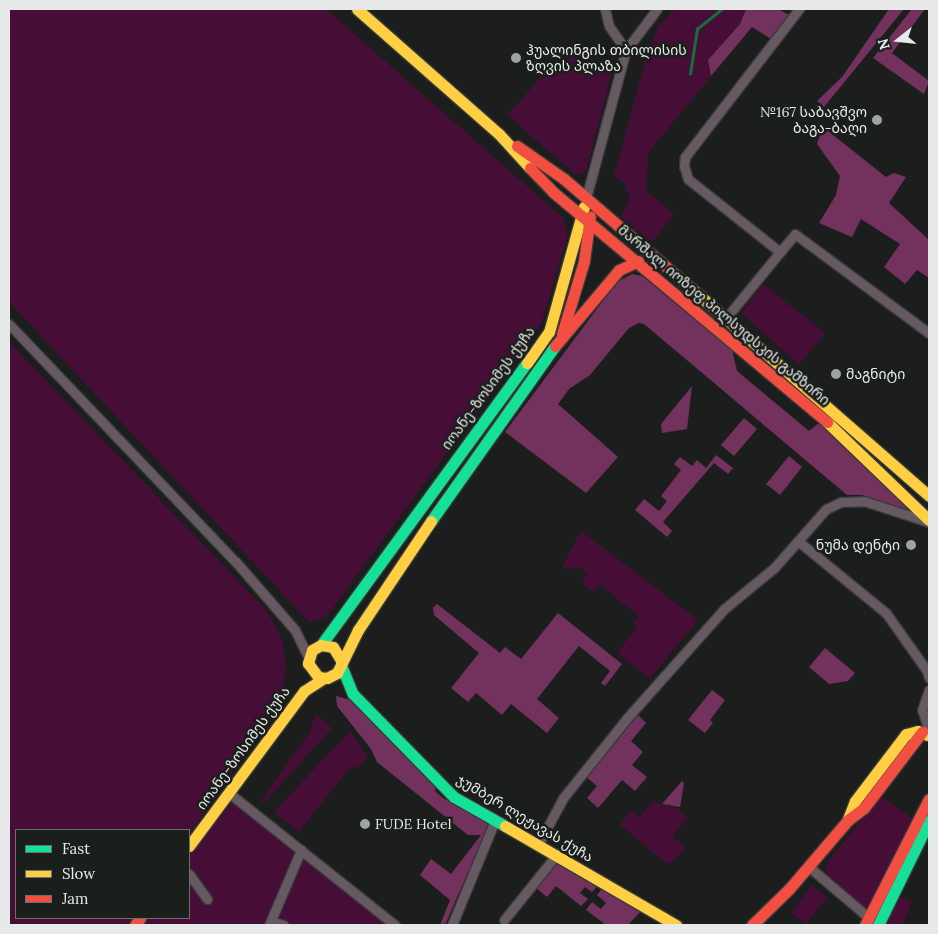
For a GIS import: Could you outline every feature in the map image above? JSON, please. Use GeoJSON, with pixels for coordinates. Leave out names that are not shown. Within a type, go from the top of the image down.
{"type":"FeatureCollection","features":[{"type":"Feature","properties":{"kind":"street","name":"მარშალ იოზეფ პილსუდსკის გამზირი"},"geometry":{"type":"LineString","coordinates":[[356,9],[499,134],[553,192],[638,261],[852,443],[929,521]]}},
{"type":"Feature","properties":{"kind":"street"},"geometry":{"type":"LineString","coordinates":[[606,9],[609,26],[626,50]]}},
{"type":"Feature","properties":{"kind":"street"},"geometry":{"type":"LineString","coordinates":[[586,198],[626,50],[657,9]]}},
{"type":"Feature","properties":{"kind":"street"},"geometry":{"type":"LineString","coordinates":[[780,252],[688,179],[684,166],[689,150],[799,9]]}},
{"type":"Feature","properties":{"kind":"street","name":"მარშალ იოზეფ პილსუდსკის გამზირი"},"geometry":{"type":"LineString","coordinates":[[499,134],[545,164],[586,198],[831,406],[929,496]]}},
{"type":"Feature","properties":{"kind":"street","name":"იოანე-ზოსიმეს ქუჩა"},"geometry":{"type":"LineString","coordinates":[[557,343],[584,261],[586,198]]}},
{"type":"Feature","properties":{"kind":"street","name":"იოანე-ზოსიმეს ქუჩა"},"geometry":{"type":"LineString","coordinates":[[320,645],[548,332],[586,218]]}},
{"type":"Feature","properties":{"kind":"street"},"geometry":{"type":"LineString","coordinates":[[717,328],[795,234],[929,333]]}},
{"type":"Feature","properties":{"kind":"street","name":"იოანე-ზოსიმეს ქუჩა"},"geometry":{"type":"LineString","coordinates":[[342,664],[402,561],[557,343],[619,270],[638,261]]}},
{"type":"Feature","properties":{"kind":"street"},"geometry":{"type":"LineString","coordinates":[[9,324],[236,562],[295,630],[305,645],[314,675],[326,678],[337,673],[342,664],[333,647],[320,645],[295,630]]}},
{"type":"Feature","properties":{"kind":"street"},"geometry":{"type":"LineString","coordinates":[[543,339],[557,343]]}},
{"type":"Feature","properties":{"kind":"street"},"geometry":{"type":"LineString","coordinates":[[539,844],[563,798],[632,712],[724,609],[774,568],[822,512],[841,502],[872,503],[896,514],[929,521]]}},
{"type":"Feature","properties":{"kind":"street"},"geometry":{"type":"LineString","coordinates":[[798,541],[886,613],[927,670],[929,678]]}},
{"type":"Feature","properties":{"kind":"street"},"geometry":{"type":"LineString","coordinates":[[308,660],[320,645]]}},
{"type":"Feature","properties":{"kind":"street","name":"იოანე-ზოსიმეს ქუჩა"},"geometry":{"type":"LineString","coordinates":[[304,691],[308,660]]}},
{"type":"Feature","properties":{"kind":"street","name":"ჯუმბერ ლეჟავას ქუჩა"},"geometry":{"type":"LineString","coordinates":[[342,664],[353,694]]}},
{"type":"Feature","properties":{"kind":"street","name":"იოანე-ზოსიმეს ქუჩა"},"geometry":{"type":"LineString","coordinates":[[190,845],[304,691],[326,678]]}},
{"type":"Feature","properties":{"kind":"street","name":"ჯუმბერ ლეჟავას ქუჩა"},"geometry":{"type":"LineString","coordinates":[[326,678],[353,694],[454,796],[557,854],[676,925]]}},
{"type":"Feature","properties":{"kind":"street"},"geometry":{"type":"LineString","coordinates":[[752,925],[808,866],[848,820],[864,808],[926,735],[929,730],[922,710],[929,690]]}},
{"type":"Feature","properties":{"kind":"street"},"geometry":{"type":"LineString","coordinates":[[229,792],[395,925]]}},
{"type":"Feature","properties":{"kind":"street"},"geometry":{"type":"LineString","coordinates":[[808,866],[874,919],[924,824],[929,799]]}},
{"type":"Feature","properties":{"kind":"street"},"geometry":{"type":"LineString","coordinates":[[452,925],[495,820]]}},
{"type":"Feature","properties":{"kind":"street"},"geometry":{"type":"LineString","coordinates":[[283,925],[270,923],[301,850]]}},
{"type":"Feature","properties":{"kind":"street"},"geometry":{"type":"LineString","coordinates":[[504,920],[557,854]]}},
{"type":"Feature","properties":{"kind":"street"},"geometry":{"type":"LineString","coordinates":[[190,875],[207,899]]}},
{"type":"Feature","properties":{"kind":"shaded area"},"geometry":{"type":"Polygon","coordinates":[[[9,9],[326,9],[563,218],[568,235],[541,324],[327,616],[309,622],[9,302],[9,9]]]}},
{"type":"Feature","properties":{"kind":"shaded area"},"geometry":{"type":"Polygon","coordinates":[[[674,9],[746,9],[740,24],[709,60],[711,76],[648,153],[646,191],[674,214],[652,242],[621,217],[630,199],[624,183],[614,175],[647,55],[658,27],[674,9]]]}},
{"type":"Feature","properties":{"kind":"shaded area"},"geometry":{"type":"Polygon","coordinates":[[[746,9],[778,9],[789,15],[771,39],[752,27],[711,76],[708,60],[740,24],[746,9]]]}},
{"type":"Feature","properties":{"kind":"shaded area"},"geometry":{"type":"Polygon","coordinates":[[[889,9],[904,9],[824,107],[817,101],[842,77],[889,9]]]}},
{"type":"Feature","properties":{"kind":"shaded area"},"geometry":{"type":"Polygon","coordinates":[[[912,9],[925,9],[892,53],[929,81],[924,94],[873,58],[912,9]]]}},
{"type":"Feature","properties":{"kind":"shaded area"},"geometry":{"type":"Polygon","coordinates":[[[573,42],[611,76],[586,170],[580,175],[574,173],[507,115],[573,42]]]}},
{"type":"Feature","properties":{"kind":"shaded area"},"geometry":{"type":"Polygon","coordinates":[[[823,127],[886,177],[894,173],[906,177],[889,203],[929,240],[929,278],[917,270],[905,284],[884,267],[900,244],[861,219],[852,237],[819,223],[836,195],[840,176],[817,144],[823,127]]]}},
{"type":"Feature","properties":{"kind":"shaded area"},"geometry":{"type":"Polygon","coordinates":[[[632,274],[642,276],[732,350],[737,371],[809,431],[819,423],[860,457],[910,510],[908,513],[862,495],[847,495],[644,324],[639,323],[629,328],[590,375],[569,389],[558,404],[618,457],[586,493],[505,432],[617,282],[632,274]]]}},
{"type":"Feature","properties":{"kind":"shaded area"},"geometry":{"type":"Polygon","coordinates":[[[763,284],[825,333],[799,365],[741,313],[763,284]]]}},
{"type":"Feature","properties":{"kind":"shaded area"},"geometry":{"type":"Polygon","coordinates":[[[9,342],[267,611],[283,642],[286,666],[282,699],[190,834],[190,829],[15,829],[15,919],[131,919],[128,925],[9,925],[9,342]]]}},
{"type":"Feature","properties":{"kind":"shaded area"},"geometry":{"type":"Polygon","coordinates":[[[692,386],[687,429],[662,433],[661,424],[692,386]]]}},
{"type":"Feature","properties":{"kind":"shaded area"},"geometry":{"type":"Polygon","coordinates":[[[744,418],[757,429],[734,456],[721,445],[744,418]]]}},
{"type":"Feature","properties":{"kind":"shaded area"},"geometry":{"type":"Polygon","coordinates":[[[716,455],[733,468],[728,474],[714,463],[663,522],[672,531],[667,537],[635,510],[644,499],[659,511],[667,501],[661,496],[681,470],[674,464],[680,457],[692,466],[697,460],[706,468],[716,455]]]}},
{"type":"Feature","properties":{"kind":"shaded area"},"geometry":{"type":"Polygon","coordinates":[[[789,456],[802,467],[780,495],[766,484],[789,456]]]}},
{"type":"Feature","properties":{"kind":"shaded area"},"geometry":{"type":"Polygon","coordinates":[[[581,531],[698,620],[650,678],[617,653],[637,627],[633,624],[639,616],[608,591],[602,599],[607,589],[601,584],[594,592],[582,583],[588,574],[578,566],[574,570],[569,566],[566,570],[562,567],[581,531]]]}},
{"type":"Feature","properties":{"kind":"shaded area"},"geometry":{"type":"Polygon","coordinates":[[[437,604],[500,653],[505,647],[521,659],[558,613],[622,664],[605,686],[601,683],[610,671],[579,646],[537,699],[559,718],[547,733],[511,704],[502,715],[476,693],[468,702],[451,688],[479,653],[434,615],[433,608],[437,604]]]}},
{"type":"Feature","properties":{"kind":"shaded area"},"geometry":{"type":"Polygon","coordinates":[[[825,648],[855,673],[848,681],[829,684],[809,667],[825,648]]]}},
{"type":"Feature","properties":{"kind":"shaded area"},"geometry":{"type":"Polygon","coordinates":[[[712,690],[725,700],[710,720],[713,723],[705,733],[688,720],[712,690]]]}},
{"type":"Feature","properties":{"kind":"shaded area"},"geometry":{"type":"Polygon","coordinates":[[[336,696],[351,700],[436,786],[435,791],[443,798],[489,824],[445,925],[440,925],[450,900],[420,875],[431,859],[451,874],[481,835],[468,835],[377,762],[371,749],[337,706],[336,696]]]}},
{"type":"Feature","properties":{"kind":"shaded area"},"geometry":{"type":"Polygon","coordinates":[[[316,714],[332,728],[264,803],[261,801],[309,733],[316,714]]]}},
{"type":"Feature","properties":{"kind":"shaded area"},"geometry":{"type":"Polygon","coordinates":[[[638,715],[646,723],[631,741],[643,752],[632,765],[647,777],[635,791],[622,780],[598,808],[587,798],[597,786],[585,776],[638,715]]]}},
{"type":"Feature","properties":{"kind":"shaded area"},"geometry":{"type":"Polygon","coordinates":[[[350,731],[368,757],[359,766],[349,769],[299,832],[274,812],[350,731]]]}},
{"type":"Feature","properties":{"kind":"shaded area"},"geometry":{"type":"Polygon","coordinates":[[[682,781],[684,783],[680,807],[662,804],[682,781]]]}},
{"type":"Feature","properties":{"kind":"shaded area"},"geometry":{"type":"Polygon","coordinates":[[[238,795],[271,824],[397,925],[139,925],[143,919],[190,919],[190,854],[238,795]]]}},
{"type":"Feature","properties":{"kind":"shaded area"},"geometry":{"type":"Polygon","coordinates":[[[881,796],[913,819],[867,910],[859,907],[825,872],[829,860],[881,796]]]}},
{"type":"Feature","properties":{"kind":"shaded area"},"geometry":{"type":"Polygon","coordinates":[[[652,802],[678,809],[688,818],[673,836],[685,848],[672,863],[666,863],[620,825],[630,810],[639,818],[652,802]]]}},
{"type":"Feature","properties":{"kind":"shaded area"},"geometry":{"type":"Polygon","coordinates":[[[558,860],[599,884],[592,892],[585,887],[580,893],[588,899],[581,906],[556,886],[547,897],[536,888],[558,860]]]}},
{"type":"Feature","properties":{"kind":"shaded area"},"geometry":{"type":"Polygon","coordinates":[[[812,885],[827,897],[806,924],[791,913],[812,885]]]}},
{"type":"Feature","properties":{"kind":"shaded area"},"geometry":{"type":"Polygon","coordinates":[[[604,886],[642,910],[628,925],[606,925],[586,910],[592,902],[601,909],[606,903],[597,895],[604,886]]]}},
{"type":"Feature","properties":{"kind":"shaded area"},"geometry":{"type":"Polygon","coordinates":[[[899,896],[912,902],[902,925],[885,925],[899,896]]]}},
{"type":"Feature","properties":{"kind":"waterway"},"geometry":{"type":"LineString","coordinates":[[690,74],[697,29],[722,9]]}},
{"type":"Feature","properties":{"kind":"traffic: fast"},"geometry":{"type":"LineString","coordinates":[[431,521],[555,346]]}},
{"type":"Feature","properties":{"kind":"traffic: fast"},"geometry":{"type":"LineString","coordinates":[[321,645],[527,363]]}},
{"type":"Feature","properties":{"kind":"traffic: fast"},"geometry":{"type":"LineString","coordinates":[[341,665],[353,694],[454,797],[505,826]]}},
{"type":"Feature","properties":{"kind":"traffic: fast"},"geometry":{"type":"LineString","coordinates":[[878,925],[929,821]]}},
{"type":"Feature","properties":{"kind":"traffic: slow"},"geometry":{"type":"LineString","coordinates":[[357,9],[499,134],[530,168]]}},
{"type":"Feature","properties":{"kind":"traffic: slow"},"geometry":{"type":"LineString","coordinates":[[527,363],[549,332],[584,207]]}},
{"type":"Feature","properties":{"kind":"traffic: slow"},"geometry":{"type":"LineString","coordinates":[[692,289],[929,496]]}},
{"type":"Feature","properties":{"kind":"traffic: slow"},"geometry":{"type":"LineString","coordinates":[[827,422],[929,520]]}},
{"type":"Feature","properties":{"kind":"traffic: slow"},"geometry":{"type":"LineString","coordinates":[[342,662],[333,647],[321,645],[312,650],[308,663],[318,677],[327,678],[337,673],[358,630],[431,521]]}},
{"type":"Feature","properties":{"kind":"traffic: slow"},"geometry":{"type":"LineString","coordinates":[[190,845],[304,691],[324,678]]}},
{"type":"Feature","properties":{"kind":"traffic: slow"},"geometry":{"type":"LineString","coordinates":[[848,819],[855,801],[906,734],[918,731],[927,735]]}},
{"type":"Feature","properties":{"kind":"traffic: slow"},"geometry":{"type":"LineString","coordinates":[[505,826],[676,925]]}},
{"type":"Feature","properties":{"kind":"traffic: jam"},"geometry":{"type":"LineString","coordinates":[[517,146],[564,179],[692,289]]}},
{"type":"Feature","properties":{"kind":"traffic: jam"},"geometry":{"type":"LineString","coordinates":[[530,168],[553,192],[827,422]]}},
{"type":"Feature","properties":{"kind":"traffic: jam"},"geometry":{"type":"LineString","coordinates":[[562,334],[584,261],[590,216]]}},
{"type":"Feature","properties":{"kind":"traffic: jam"},"geometry":{"type":"LineString","coordinates":[[555,346],[619,270],[638,261]]}},
{"type":"Feature","properties":{"kind":"traffic: jam"},"geometry":{"type":"LineString","coordinates":[[752,925],[789,889],[848,820],[864,808],[922,732]]}},
{"type":"Feature","properties":{"kind":"traffic: jam"},"geometry":{"type":"LineString","coordinates":[[865,925],[929,799]]}},
{"type":"Feature","properties":{"kind":"traffic: jam"},"geometry":{"type":"LineString","coordinates":[[135,925],[139,919]]}},
{"type":"Feature","properties":{"kind":"place","name":"ჰუალინგის თბილისის ზღვის პლაზა"},"geometry":{"type":"Point","coordinates":[516,58]}},
{"type":"Feature","properties":{"kind":"place","name":"№167 საბავშვო ბაგა-ბაღი"},"geometry":{"type":"Point","coordinates":[877,120]}},
{"type":"Feature","properties":{"kind":"place","name":"მაგნიტი"},"geometry":{"type":"Point","coordinates":[836,374]}},
{"type":"Feature","properties":{"kind":"place","name":"ნუმა დენტი"},"geometry":{"type":"Point","coordinates":[911,545]}},
{"type":"Feature","properties":{"kind":"place","name":"FUDE Hotel"},"geometry":{"type":"Point","coordinates":[365,824]}}]}
